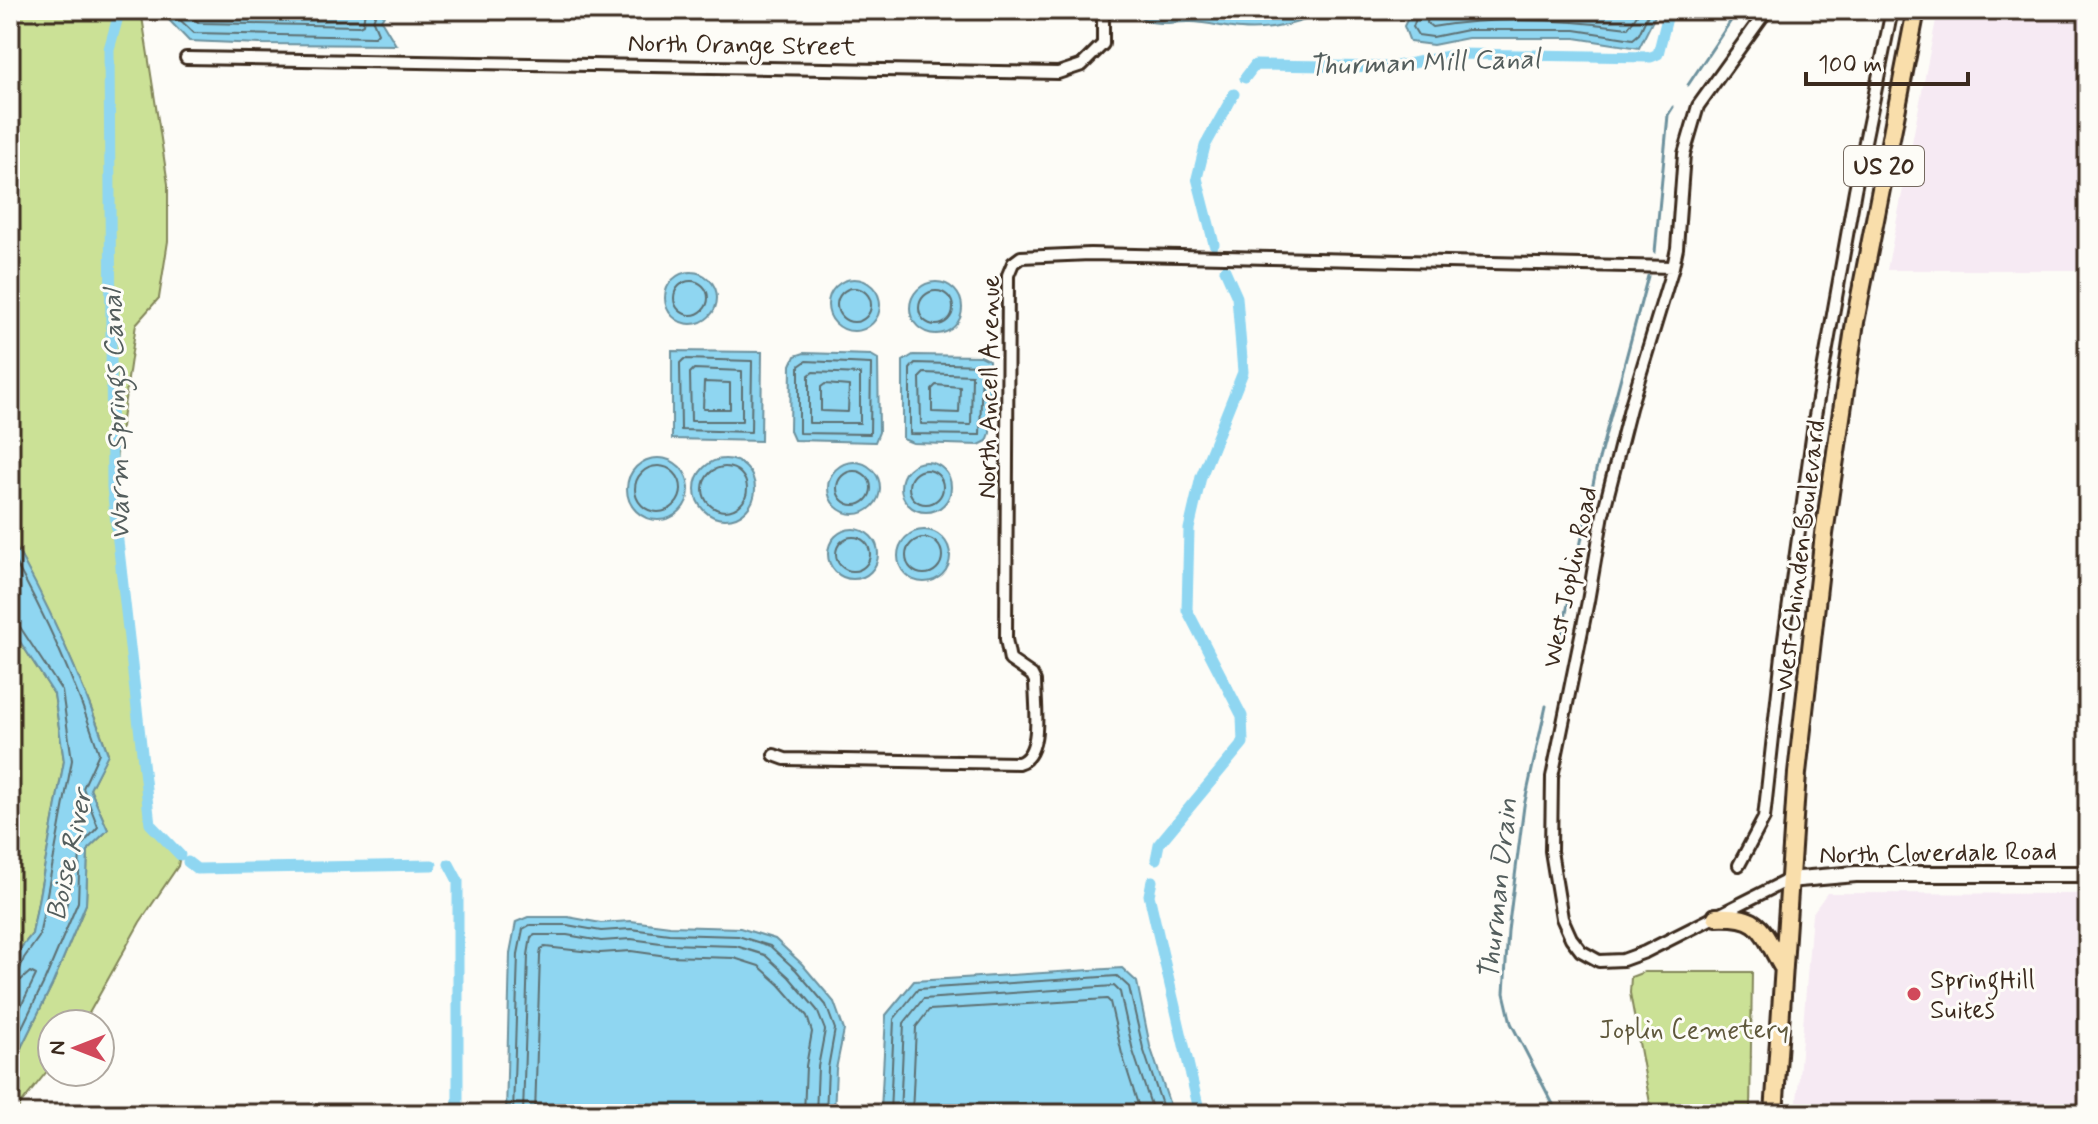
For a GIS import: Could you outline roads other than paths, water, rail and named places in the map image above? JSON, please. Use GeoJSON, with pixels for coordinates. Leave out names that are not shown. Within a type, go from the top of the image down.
{"type":"FeatureCollection","features":[{"type":"Feature","properties":{"kind":"main road","name":"West Chinden Boulevard"},"geometry":{"type":"LineString","coordinates":[[1774,1114],[1788,880],[1812,633],[1855,322],[1916,10]]}},
{"type":"Feature","properties":{"kind":"main road","name":"North Cloverdale Road"},"geometry":{"type":"LineString","coordinates":[[1788,880],[1856,874],[2088,874]]}},
{"type":"Feature","properties":{"kind":"main road"},"geometry":{"type":"LineString","coordinates":[[1716,917],[1748,919],[1759,928],[1782,967]]}},
{"type":"Feature","properties":{"kind":"street","name":"North Orange Street"},"geometry":{"type":"LineString","coordinates":[[186,58],[1058,73],[1082,65],[1103,44],[1103,10]]}},
{"type":"Feature","properties":{"kind":"street","name":"West Joplin Road"},"geometry":{"type":"LineString","coordinates":[[1767,10],[1698,106],[1684,154],[1673,267],[1630,408],[1603,514],[1555,755],[1550,809],[1551,851],[1562,918],[1581,951],[1599,961],[1623,960],[1634,956],[1788,880]]}},
{"type":"Feature","properties":{"kind":"street"},"geometry":{"type":"LineString","coordinates":[[1739,865],[1764,818],[1783,646],[1815,416],[1855,190],[1892,10]]}},
{"type":"Feature","properties":{"kind":"street","name":"North Ancell Avenue"},"geometry":{"type":"LineString","coordinates":[[774,755],[785,759],[1018,763],[1026,761],[1034,751],[1035,681],[1032,675],[1010,660],[1006,639],[1008,275],[1013,263],[1021,257],[1106,254],[1673,267]]}},
{"type":"Feature","properties":{"kind":"water"},"geometry":{"type":"Polygon","coordinates":[[[167,10],[387,10],[381,20],[396,45],[189,41],[168,19],[167,10]]]}},
{"type":"Feature","properties":{"kind":"water"},"geometry":{"type":"Polygon","coordinates":[[[1133,10],[1333,10],[1288,25],[1253,29],[1197,22],[1153,22],[1133,10]]]}},
{"type":"Feature","properties":{"kind":"water"},"geometry":{"type":"Polygon","coordinates":[[[1412,10],[1658,10],[1639,48],[1575,38],[1468,38],[1433,45],[1410,42],[1404,26],[1412,10]]]}},
{"type":"Feature","properties":{"kind":"water"},"geometry":{"type":"Polygon","coordinates":[[[691,272],[709,280],[717,298],[709,316],[691,324],[673,316],[665,298],[673,280],[691,272]]]}},
{"type":"Feature","properties":{"kind":"water"},"geometry":{"type":"Polygon","coordinates":[[[854,279],[872,287],[880,305],[872,323],[854,331],[836,323],[828,305],[836,287],[854,279]]]}},
{"type":"Feature","properties":{"kind":"water"},"geometry":{"type":"Polygon","coordinates":[[[936,282],[954,290],[962,308],[954,326],[936,334],[918,326],[910,308],[918,290],[936,282]]]}},
{"type":"Feature","properties":{"kind":"water"},"geometry":{"type":"Polygon","coordinates":[[[672,351],[762,352],[761,441],[672,439],[672,351]]]}},
{"type":"Feature","properties":{"kind":"water"},"geometry":{"type":"Polygon","coordinates":[[[804,353],[871,355],[878,359],[879,432],[875,442],[794,440],[790,431],[791,365],[795,356],[804,353]]]}},
{"type":"Feature","properties":{"kind":"water"},"geometry":{"type":"Polygon","coordinates":[[[913,355],[981,356],[989,360],[990,433],[987,441],[979,445],[913,443],[903,439],[903,361],[913,355]]]}},
{"type":"Feature","properties":{"kind":"water"},"geometry":{"type":"Polygon","coordinates":[[[658,458],[680,467],[689,489],[680,511],[658,520],[636,511],[627,489],[636,467],[658,458]]]}},
{"type":"Feature","properties":{"kind":"water"},"geometry":{"type":"Polygon","coordinates":[[[725,459],[747,467],[755,489],[747,511],[725,519],[703,511],[695,489],[703,467],[725,459]]]}},
{"type":"Feature","properties":{"kind":"water"},"geometry":{"type":"Polygon","coordinates":[[[854,462],[872,470],[880,488],[872,506],[854,514],[836,506],[828,488],[836,470],[854,462]]]}},
{"type":"Feature","properties":{"kind":"water"},"geometry":{"type":"Polygon","coordinates":[[[926,462],[944,469],[951,487],[944,505],[926,512],[908,505],[901,487],[908,469],[926,462]]]}},
{"type":"Feature","properties":{"kind":"water"},"geometry":{"type":"Polygon","coordinates":[[[853,529],[871,536],[878,554],[871,572],[853,579],[835,572],[828,554],[835,536],[853,529]]]}},
{"type":"Feature","properties":{"kind":"water"},"geometry":{"type":"Polygon","coordinates":[[[924,530],[942,538],[950,556],[942,574],[924,582],[906,574],[898,556],[906,538],[924,530]]]}},
{"type":"Feature","properties":{"kind":"water","name":"Boise River"},"geometry":{"type":"Polygon","coordinates":[[[10,537],[64,643],[108,754],[90,789],[108,830],[88,849],[86,904],[52,985],[41,1008],[36,1008],[36,1017],[10,1070],[10,978],[16,954],[32,934],[64,761],[54,694],[10,626],[10,537]]]}},
{"type":"Feature","properties":{"kind":"water"},"geometry":{"type":"Polygon","coordinates":[[[528,917],[740,928],[775,939],[802,964],[834,1002],[844,1030],[836,1069],[834,1114],[506,1114],[510,953],[516,922],[528,917]]]}},
{"type":"Feature","properties":{"kind":"water"},"geometry":{"type":"Polygon","coordinates":[[[1122,968],[1137,982],[1150,1046],[1173,1114],[884,1114],[881,1110],[886,1015],[914,981],[1122,968]]]}},
{"type":"Feature","properties":{"kind":"waterway","name":"Warm Springs Canal"},"geometry":{"type":"LineString","coordinates":[[120,10],[109,49],[112,488],[150,824],[180,855]]}},
{"type":"Feature","properties":{"kind":"waterway","name":"Thurman Mill Canal"},"geometry":{"type":"LineString","coordinates":[[1245,78],[1255,65],[1392,67],[1459,54],[1651,57],[1658,54],[1669,10]]}},
{"type":"Feature","properties":{"kind":"waterway","name":"Thurman Drain"},"geometry":{"type":"LineString","coordinates":[[1688,85],[1738,10]]}},
{"type":"Feature","properties":{"kind":"waterway","name":"Thurman Mill Canal"},"geometry":{"type":"LineString","coordinates":[[1214,244],[1197,178],[1205,146],[1234,94]]}},
{"type":"Feature","properties":{"kind":"waterway","name":"Thurman Drain"},"geometry":{"type":"LineString","coordinates":[[1655,252],[1668,115],[1673,107]]}},
{"type":"Feature","properties":{"kind":"waterway","name":"Thurman Mill Canal"},"geometry":{"type":"LineString","coordinates":[[1156,859],[1159,844],[1243,743],[1242,716],[1187,610],[1189,529],[1201,477],[1243,372],[1237,297],[1225,270]]}},
{"type":"Feature","properties":{"kind":"waterway","name":"Thurman Drain"},"geometry":{"type":"LineString","coordinates":[[1556,661],[1596,470],[1648,276]]}},
{"type":"Feature","properties":{"kind":"waterway","name":"Thurman Drain"},"geometry":{"type":"LineString","coordinates":[[1546,706],[1524,806],[1508,931],[1504,993],[1511,1023],[1558,1114]]}},
{"type":"Feature","properties":{"kind":"waterway","name":"Warm Springs Canal"},"geometry":{"type":"LineString","coordinates":[[188,862],[197,869],[432,865]]}},
{"type":"Feature","properties":{"kind":"waterway","name":"Warm Springs Canal"},"geometry":{"type":"LineString","coordinates":[[449,864],[458,881],[458,1114]]}},
{"type":"Feature","properties":{"kind":"waterway","name":"Thurman Mill Canal"},"geometry":{"type":"LineString","coordinates":[[1152,881],[1149,895],[1200,1114]]}},
{"type":"Feature","properties":{"kind":"place","name":"SpringHill Suites"},"geometry":{"type":"Point","coordinates":[1914,994]}},
{"type":"Feature","properties":{"kind":"park label","name":"Joplin Cemetery"},"geometry":{"type":"Point","coordinates":[1694,1029]}}]}
